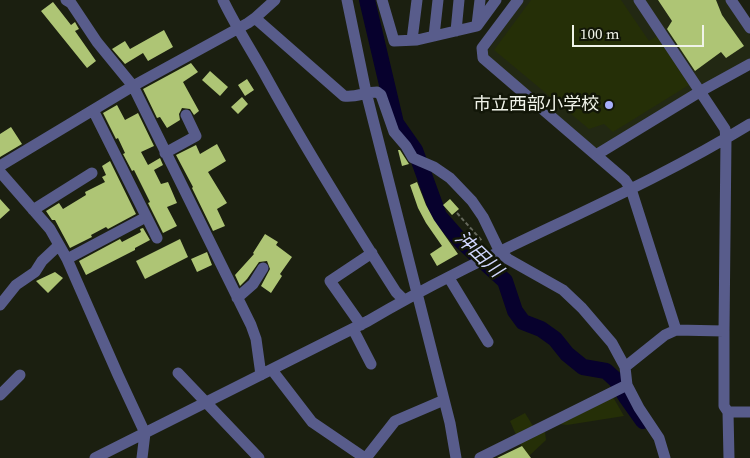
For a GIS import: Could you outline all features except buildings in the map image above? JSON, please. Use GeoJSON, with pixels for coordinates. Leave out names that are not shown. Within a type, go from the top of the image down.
{"type":"FeatureCollection","features":[{"type":"Feature","properties":{"kind":"street"},"geometry":{"type":"LineString","coordinates":[[222,0],[315,163],[396,292],[404,300]]}},
{"type":"Feature","properties":{"kind":"street"},"geometry":{"type":"LineString","coordinates":[[0,166],[133,86],[237,29],[255,18],[276,0]]}},
{"type":"Feature","properties":{"kind":"street"},"geometry":{"type":"LineString","coordinates":[[347,0],[366,92],[450,423],[456,458]]}},
{"type":"Feature","properties":{"kind":"street"},"geometry":{"type":"LineString","coordinates":[[382,0],[394,41],[434,36],[476,26],[496,0]]}},
{"type":"Feature","properties":{"kind":"street"},"geometry":{"type":"LineString","coordinates":[[412,40],[417,0]]}},
{"type":"Feature","properties":{"kind":"street"},"geometry":{"type":"LineString","coordinates":[[434,36],[438,0]]}},
{"type":"Feature","properties":{"kind":"street"},"geometry":{"type":"LineString","coordinates":[[456,31],[459,0]]}},
{"type":"Feature","properties":{"kind":"street"},"geometry":{"type":"LineString","coordinates":[[476,26],[480,0]]}},
{"type":"Feature","properties":{"kind":"street"},"geometry":{"type":"LineString","coordinates":[[518,0],[482,48],[483,58],[625,180],[631,189],[676,330]]}},
{"type":"Feature","properties":{"kind":"street"},"geometry":{"type":"LineString","coordinates":[[639,0],[725,129],[724,406],[728,412],[729,458]]}},
{"type":"Feature","properties":{"kind":"street"},"geometry":{"type":"LineString","coordinates":[[731,0],[750,28]]}},
{"type":"Feature","properties":{"kind":"street"},"geometry":{"type":"LineString","coordinates":[[71,1],[97,42],[133,86],[251,324],[266,372],[312,422],[362,456],[362,458]]}},
{"type":"Feature","properties":{"kind":"street"},"geometry":{"type":"LineString","coordinates":[[255,18],[344,96],[351,98],[366,92],[377,92],[381,95],[394,132],[413,158],[434,167],[450,178],[472,201],[483,217],[498,253],[563,290],[582,308],[612,343],[625,367],[627,385],[639,408],[660,438],[664,458]]}},
{"type":"Feature","properties":{"kind":"street"},"geometry":{"type":"LineString","coordinates":[[596,155],[701,91],[750,64]]}},
{"type":"Feature","properties":{"kind":"street"},"geometry":{"type":"LineString","coordinates":[[93,110],[157,238]]}},
{"type":"Feature","properties":{"kind":"street"},"geometry":{"type":"LineString","coordinates":[[165,153],[196,136],[186,115]]}},
{"type":"Feature","properties":{"kind":"street"},"geometry":{"type":"LineString","coordinates":[[95,458],[357,327],[404,300],[631,189],[726,139],[750,124]]}},
{"type":"Feature","properties":{"kind":"street"},"geometry":{"type":"LineString","coordinates":[[0,172],[50,229],[68,259],[145,434],[142,458]]}},
{"type":"Feature","properties":{"kind":"street"},"geometry":{"type":"LineString","coordinates":[[33,210],[92,173]]}},
{"type":"Feature","properties":{"kind":"street"},"geometry":{"type":"LineString","coordinates":[[68,259],[146,217]]}},
{"type":"Feature","properties":{"kind":"street"},"geometry":{"type":"LineString","coordinates":[[0,305],[16,285],[35,272],[42,261],[59,244]]}},
{"type":"Feature","properties":{"kind":"street"},"geometry":{"type":"LineString","coordinates":[[371,364],[357,327],[330,281],[372,254]]}},
{"type":"Feature","properties":{"kind":"street"},"geometry":{"type":"LineString","coordinates":[[238,298],[253,284],[263,268]]}},
{"type":"Feature","properties":{"kind":"street"},"geometry":{"type":"LineString","coordinates":[[449,278],[488,342]]}},
{"type":"Feature","properties":{"kind":"street"},"geometry":{"type":"LineString","coordinates":[[625,367],[665,335],[676,330],[724,330]]}},
{"type":"Feature","properties":{"kind":"street"},"geometry":{"type":"LineString","coordinates":[[178,373],[259,458]]}},
{"type":"Feature","properties":{"kind":"street"},"geometry":{"type":"LineString","coordinates":[[0,395],[20,375]]}},
{"type":"Feature","properties":{"kind":"street"},"geometry":{"type":"LineString","coordinates":[[480,458],[627,385]]}},
{"type":"Feature","properties":{"kind":"street"},"geometry":{"type":"LineString","coordinates":[[366,458],[395,421],[444,400]]}},
{"type":"Feature","properties":{"kind":"street"},"geometry":{"type":"LineString","coordinates":[[728,412],[750,412]]}},
{"type":"Feature","properties":{"kind":"path"},"geometry":{"type":"LineString","coordinates":[[457,213],[498,253]]}},
{"type":"Feature","properties":{"kind":"shaded area","name":"市立西部小学校"},"geometry":{"type":"Polygon","coordinates":[[[524,0],[727,0],[750,35],[750,60],[597,151],[485,54],[524,0]]]}},
{"type":"Feature","properties":{"kind":"green space","name":"市立西部小学校"},"geometry":{"type":"Polygon","coordinates":[[[531,0],[621,0],[649,41],[657,36],[689,85],[613,132],[604,124],[589,129],[494,50],[531,0]]]}},
{"type":"Feature","properties":{"kind":"green space"},"geometry":{"type":"Polygon","coordinates":[[[613,397],[624,416],[567,425],[559,424],[613,397]]]}},
{"type":"Feature","properties":{"kind":"green space"},"geometry":{"type":"Polygon","coordinates":[[[525,413],[533,426],[545,432],[546,440],[529,456],[520,444],[510,421],[525,413]]]}},
{"type":"Feature","properties":{"kind":"waterway","name":"沖田川"},"geometry":{"type":"LineString","coordinates":[[367,0],[396,123],[415,150],[439,216],[460,240],[505,281],[515,311],[523,322],[541,329],[555,339],[567,354],[583,367],[606,371],[616,380],[643,421]]}},
{"type":"Feature","properties":{"kind":"place","name":"市立西部小学校"},"geometry":{"type":"Point","coordinates":[609,105]}}]}
